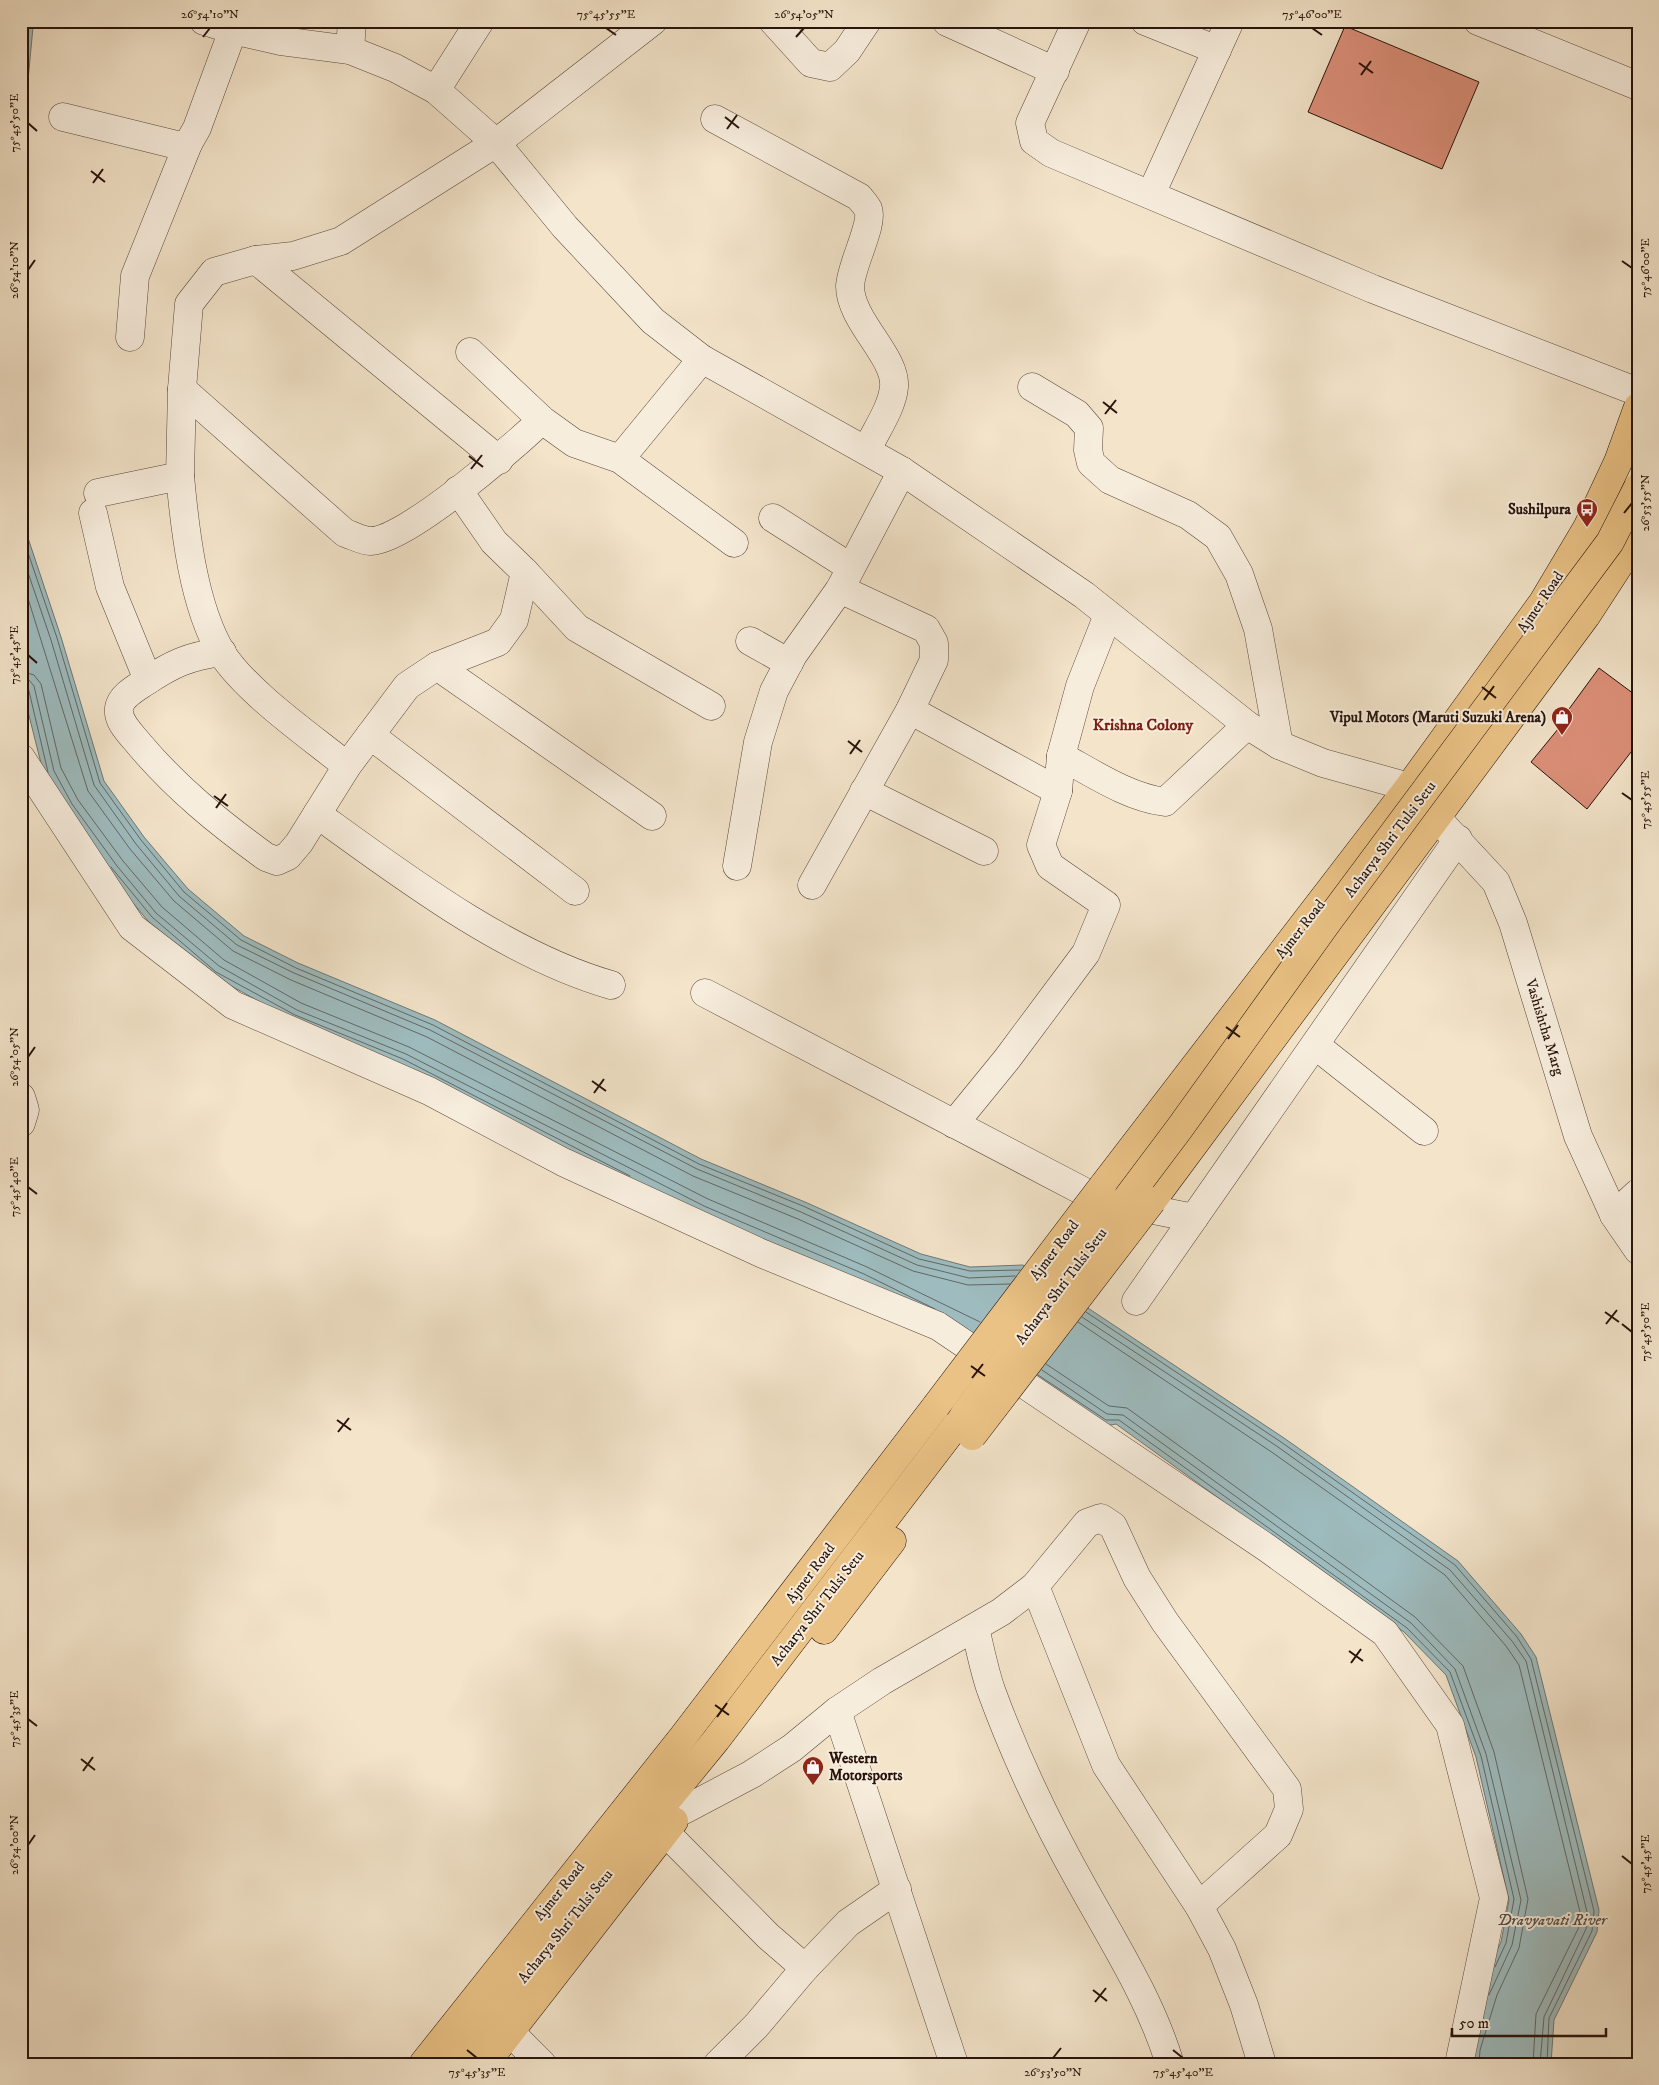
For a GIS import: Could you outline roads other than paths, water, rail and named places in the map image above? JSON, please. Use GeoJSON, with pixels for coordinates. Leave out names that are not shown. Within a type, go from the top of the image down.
{"type":"FeatureCollection","features":[{"type":"Feature","properties":{"kind":"highway","name":"Ajmer Road"},"geometry":{"type":"LineString","coordinates":[[423,2064],[682,1738],[1409,787],[1543,602],[1578,544],[1618,462],[1638,407]]}},
{"type":"Feature","properties":{"kind":"highway","name":"Acharya Shri Tulsi Setu"},"geometry":{"type":"LineString","coordinates":[[456,2064],[564,1926],[716,1740],[907,1491],[1174,1136],[1329,920],[1610,542],[1638,487]]}},
{"type":"Feature","properties":{"kind":"highway"},"geometry":{"type":"LineString","coordinates":[[485,2064],[664,1832],[684,1810],[1230,1098],[1434,818],[1586,616],[1638,536]]}},
{"type":"Feature","properties":{"kind":"street"},"geometry":{"type":"LineString","coordinates":[[204,21],[281,41],[350,50],[395,68],[436,90],[496,143],[527,182],[614,282],[653,321],[702,359],[902,471],[1084,596],[1248,725],[1279,745],[1323,763],[1409,787]]}},
{"type":"Feature","properties":{"kind":"street"},"geometry":{"type":"LineString","coordinates":[[350,50],[352,21]]}},
{"type":"Feature","properties":{"kind":"street"},"geometry":{"type":"LineString","coordinates":[[436,90],[480,21]]}},
{"type":"Feature","properties":{"kind":"street"},"geometry":{"type":"LineString","coordinates":[[347,766],[246,683],[222,652],[208,625],[187,548],[180,476],[182,389],[189,304],[214,272],[256,260],[293,256],[341,241],[496,143],[653,21]]}},
{"type":"Feature","properties":{"kind":"street"},"geometry":{"type":"LineString","coordinates":[[774,21],[811,63],[830,66],[848,51],[867,21]]}},
{"type":"Feature","properties":{"kind":"street"},"geometry":{"type":"LineString","coordinates":[[1077,21],[1030,123],[1034,141],[1051,153],[1372,289],[1638,392]]}},
{"type":"Feature","properties":{"kind":"street"},"geometry":{"type":"LineString","coordinates":[[1145,21],[1217,50]]}},
{"type":"Feature","properties":{"kind":"street"},"geometry":{"type":"LineString","coordinates":[[1151,194],[1230,21]]}},
{"type":"Feature","properties":{"kind":"street"},"geometry":{"type":"LineString","coordinates":[[1478,21],[1638,86]]}},
{"type":"Feature","properties":{"kind":"street"},"geometry":{"type":"LineString","coordinates":[[947,22],[1054,71]]}},
{"type":"Feature","properties":{"kind":"street"},"geometry":{"type":"LineString","coordinates":[[130,338],[135,276],[188,144],[197,128],[233,30]]}},
{"type":"Feature","properties":{"kind":"street"},"geometry":{"type":"LineString","coordinates":[[63,117],[177,145],[188,144]]}},
{"type":"Feature","properties":{"kind":"street"},"geometry":{"type":"LineString","coordinates":[[715,119],[859,197],[869,210],[868,228],[853,265],[850,287],[853,306],[888,363],[894,385],[889,406],[867,450]]}},
{"type":"Feature","properties":{"kind":"street"},"geometry":{"type":"LineString","coordinates":[[256,260],[499,460]]}},
{"type":"Feature","properties":{"kind":"street"},"geometry":{"type":"LineString","coordinates":[[470,352],[542,420],[574,443],[620,459],[734,543]]}},
{"type":"Feature","properties":{"kind":"street"},"geometry":{"type":"LineString","coordinates":[[620,459],[702,359]]}},
{"type":"Feature","properties":{"kind":"street"},"geometry":{"type":"LineString","coordinates":[[1032,387],[1077,414],[1089,428],[1088,450],[1091,463],[1110,480],[1188,515],[1218,537],[1239,574],[1258,629],[1279,745]]}},
{"type":"Feature","properties":{"kind":"street"},"geometry":{"type":"LineString","coordinates":[[182,389],[345,533],[371,541],[402,531],[499,460],[542,420]]}},
{"type":"Feature","properties":{"kind":"street"},"geometry":{"type":"LineString","coordinates":[[737,866],[758,742],[774,691],[789,663],[845,578],[902,471]]}},
{"type":"Feature","properties":{"kind":"street"},"geometry":{"type":"LineString","coordinates":[[148,680],[110,587],[96,503],[180,476]]}},
{"type":"Feature","properties":{"kind":"street"},"geometry":{"type":"LineString","coordinates":[[458,490],[494,542],[577,628],[711,706]]}},
{"type":"Feature","properties":{"kind":"street"},"geometry":{"type":"LineString","coordinates":[[774,518],[845,578],[926,629],[934,643],[934,660],[910,710],[812,885]]}},
{"type":"Feature","properties":{"kind":"street"},"geometry":{"type":"LineString","coordinates":[[222,652],[196,655],[171,665],[127,695],[119,707],[119,716],[124,726],[163,773],[196,804],[266,858],[277,861],[288,856],[347,766],[407,686],[437,666],[498,642],[514,620],[525,572]]}},
{"type":"Feature","properties":{"kind":"street"},"geometry":{"type":"LineString","coordinates":[[954,1124],[1007,1059],[1086,953],[1106,905],[1050,866],[1040,845],[1058,791],[1061,756],[1080,686],[1108,615]]}},
{"type":"Feature","properties":{"kind":"street"},"geometry":{"type":"LineString","coordinates":[[750,641],[789,663]]}},
{"type":"Feature","properties":{"kind":"street"},"geometry":{"type":"LineString","coordinates":[[437,666],[652,816]]}},
{"type":"Feature","properties":{"kind":"street"},"geometry":{"type":"LineString","coordinates":[[910,710],[1058,791]]}},
{"type":"Feature","properties":{"kind":"street"},"geometry":{"type":"LineString","coordinates":[[1061,756],[1117,786],[1152,800],[1165,802],[1248,725]]}},
{"type":"Feature","properties":{"kind":"street"},"geometry":{"type":"LineString","coordinates":[[370,734],[575,891]]}},
{"type":"Feature","properties":{"kind":"street"},"geometry":{"type":"LineString","coordinates":[[21,758],[132,927],[233,1005],[429,1091],[563,1162],[763,1254],[938,1326],[1268,1548],[1385,1633],[1450,1725],[1494,1898],[1459,2064]]}},
{"type":"Feature","properties":{"kind":"street"},"geometry":{"type":"LineString","coordinates":[[864,791],[984,850]]}},
{"type":"Feature","properties":{"kind":"street"},"geometry":{"type":"LineString","coordinates":[[317,814],[396,871],[456,910],[508,940],[580,976],[611,984]]}},
{"type":"Feature","properties":{"kind":"street","name":"Vashishtha Marg"},"geometry":{"type":"LineString","coordinates":[[1434,818],[1458,839],[1496,882],[1513,923],[1578,1136],[1614,1216],[1638,1250]]}},
{"type":"Feature","properties":{"kind":"street"},"geometry":{"type":"LineString","coordinates":[[1136,1301],[1458,839]]}},
{"type":"Feature","properties":{"kind":"street"},"geometry":{"type":"LineString","coordinates":[[705,993],[1098,1199],[1194,1218]]}},
{"type":"Feature","properties":{"kind":"street"},"geometry":{"type":"LineString","coordinates":[[1315,1045],[1424,1131]]}},
{"type":"Feature","properties":{"kind":"street"},"geometry":{"type":"LineString","coordinates":[[21,1097],[25,1110],[21,1123]]}},
{"type":"Feature","properties":{"kind":"street"},"geometry":{"type":"LineString","coordinates":[[1614,1216],[1638,1193]]}},
{"type":"Feature","properties":{"kind":"street"},"geometry":{"type":"LineString","coordinates":[[684,1810],[752,1774],[792,1748],[837,1711],[882,1681],[1001,1612],[1035,1586],[1087,1523],[1101,1518],[1112,1526],[1137,1578],[1165,1622],[1287,1789],[1289,1809],[1278,1835],[1200,1906]]}},
{"type":"Feature","properties":{"kind":"street"},"geometry":{"type":"LineString","coordinates":[[1035,1586],[1106,1765],[1200,1906],[1222,1949],[1244,2005],[1262,2064]]}},
{"type":"Feature","properties":{"kind":"street"},"geometry":{"type":"LineString","coordinates":[[975,1628],[990,1689],[1032,1788],[1079,1880],[1124,1956],[1161,2035],[1170,2064]]}},
{"type":"Feature","properties":{"kind":"street"},"geometry":{"type":"LineString","coordinates":[[837,1711],[871,1817],[898,1889],[954,2064]]}},
{"type":"Feature","properties":{"kind":"street"},"geometry":{"type":"LineString","coordinates":[[664,1832],[768,1936],[805,1968]]}},
{"type":"Feature","properties":{"kind":"street"},"geometry":{"type":"LineString","coordinates":[[718,2064],[756,2026],[805,1968],[848,1923],[898,1889]]}},
{"type":"Feature","properties":{"kind":"street"},"geometry":{"type":"LineString","coordinates":[[510,2032],[542,2064]]}},
{"type":"Feature","properties":{"kind":"water"},"geometry":{"type":"Polygon","coordinates":[[[21,21],[32,21],[33,27],[21,155],[21,21]]]}},
{"type":"Feature","properties":{"kind":"water","name":"Dravyavati River"},"geometry":{"type":"Polygon","coordinates":[[[21,517],[61,637],[104,781],[144,837],[188,889],[244,936],[298,963],[435,1020],[701,1159],[805,1202],[921,1254],[970,1267],[1023,1265],[1284,1438],[1458,1561],[1521,1634],[1536,1657],[1599,1910],[1597,1932],[1554,2020],[1551,2064],[1460,2064],[1479,1988],[1501,1942],[1509,1900],[1476,1757],[1446,1675],[1404,1632],[1116,1424],[1106,1426],[700,1216],[293,1020],[213,976],[148,921],[108,873],[44,775],[21,684],[21,517]]]}},
{"type":"Feature","properties":{"kind":"place","name":"Sushilpura"},"geometry":{"type":"Point","coordinates":[1587,528]}},
{"type":"Feature","properties":{"kind":"place","name":"Vipul Motors (Maruti Suzuki Arena)"},"geometry":{"type":"Point","coordinates":[1562,736]}},
{"type":"Feature","properties":{"kind":"place","name":"Western Motorsports"},"geometry":{"type":"Point","coordinates":[813,1786]}},
{"type":"Feature","properties":{"kind":"district","name":"Krishna Colony"},"geometry":{"type":"Point","coordinates":[1143,724]}}]}
